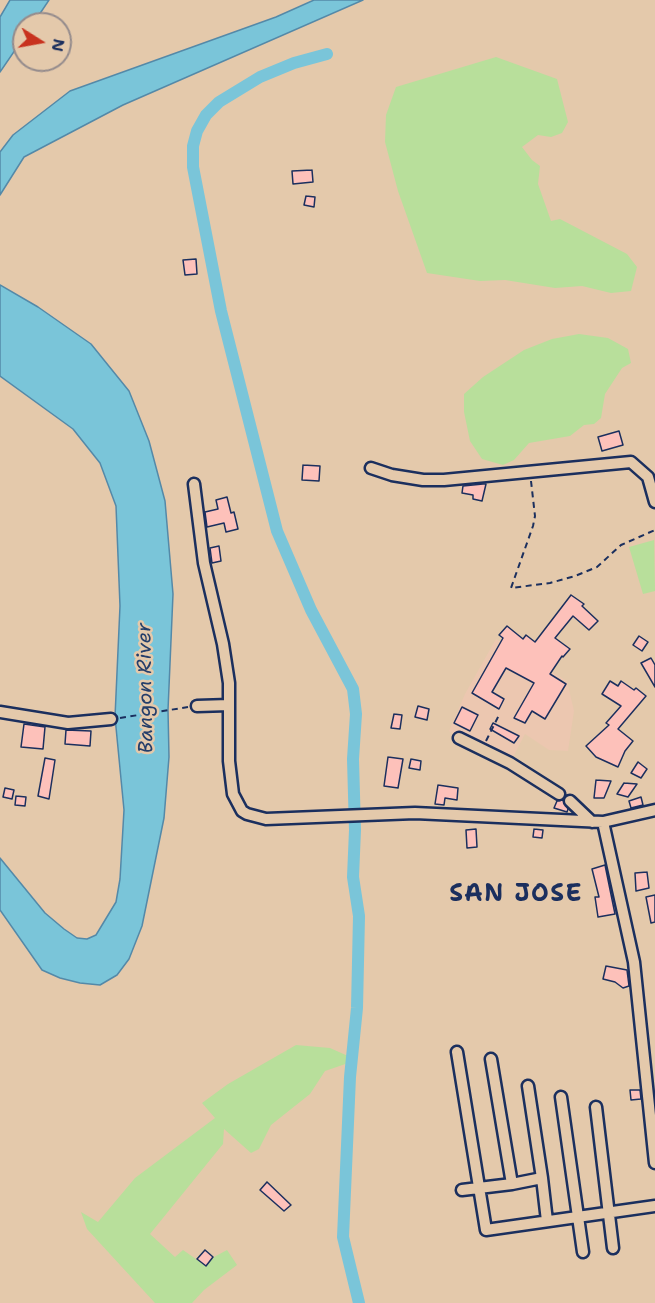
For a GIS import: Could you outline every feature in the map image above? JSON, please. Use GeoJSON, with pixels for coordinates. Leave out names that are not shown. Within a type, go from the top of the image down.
{"type":"FeatureCollection","features":[{"type":"Feature","properties":{"kind":"street"},"geometry":{"type":"LineString","coordinates":[[371,468],[392,475],[423,480],[479,478],[631,462],[648,477],[655,502]]}},
{"type":"Feature","properties":{"kind":"street"},"geometry":{"type":"LineString","coordinates":[[194,484],[204,563],[223,644],[229,682],[230,777],[233,794],[242,811],[266,819],[415,813],[598,822],[655,810]]}},
{"type":"Feature","properties":{"kind":"street"},"geometry":{"type":"LineString","coordinates":[[197,706],[229,705]]}},
{"type":"Feature","properties":{"kind":"street"},"geometry":{"type":"LineString","coordinates":[[0,712],[68,723],[111,719]]}},
{"type":"Feature","properties":{"kind":"street"},"geometry":{"type":"LineString","coordinates":[[459,738],[510,763],[559,794]]}},
{"type":"Feature","properties":{"kind":"street"},"geometry":{"type":"LineString","coordinates":[[570,801],[598,822],[634,962],[650,1076],[655,1163]]}},
{"type":"Feature","properties":{"kind":"street"},"geometry":{"type":"LineString","coordinates":[[457,1052],[486,1230],[655,1206]]}},
{"type":"Feature","properties":{"kind":"street"},"geometry":{"type":"LineString","coordinates":[[491,1059],[512,1184]]}},
{"type":"Feature","properties":{"kind":"street"},"geometry":{"type":"LineString","coordinates":[[528,1086],[547,1221]]}},
{"type":"Feature","properties":{"kind":"street"},"geometry":{"type":"LineString","coordinates":[[561,1097],[583,1252]]}},
{"type":"Feature","properties":{"kind":"street"},"geometry":{"type":"LineString","coordinates":[[596,1107],[614,1248]]}},
{"type":"Feature","properties":{"kind":"street"},"geometry":{"type":"LineString","coordinates":[[462,1190],[542,1178]]}},
{"type":"Feature","properties":{"kind":"path"},"geometry":{"type":"LineString","coordinates":[[532,472],[531,486],[535,516],[511,588],[561,581],[575,576],[597,567],[621,545],[655,530]]}},
{"type":"Feature","properties":{"kind":"path"},"geometry":{"type":"LineString","coordinates":[[111,719],[197,706]]}},
{"type":"Feature","properties":{"kind":"path"},"geometry":{"type":"LineString","coordinates":[[482,749],[500,715]]}},
{"type":"Feature","properties":{"kind":"shaded area"},"geometry":{"type":"Polygon","coordinates":[[[496,639],[567,681],[574,711],[568,751],[549,750],[525,734],[510,763],[449,731],[465,694],[496,639]]]}},
{"type":"Feature","properties":{"kind":"green space"},"geometry":{"type":"Polygon","coordinates":[[[496,57],[557,79],[568,122],[562,133],[551,137],[538,135],[522,147],[540,166],[538,184],[551,221],[560,219],[627,254],[637,267],[631,291],[611,293],[582,286],[555,288],[505,280],[480,281],[427,273],[398,191],[385,142],[386,115],[396,87],[496,57]]]}},
{"type":"Feature","properties":{"kind":"green space"},"geometry":{"type":"Polygon","coordinates":[[[579,334],[608,338],[628,349],[631,363],[622,368],[605,394],[601,418],[594,424],[584,425],[570,436],[529,443],[514,460],[503,465],[482,459],[470,441],[464,412],[464,394],[483,377],[524,350],[552,339],[579,334]]]}},
{"type":"Feature","properties":{"kind":"green space"},"geometry":{"type":"Polygon","coordinates":[[[654,540],[655,591],[643,594],[629,547],[654,540]]]}},
{"type":"Feature","properties":{"kind":"green space"},"geometry":{"type":"Polygon","coordinates":[[[296,1045],[330,1048],[357,1060],[325,1071],[310,1094],[271,1125],[259,1149],[251,1153],[224,1129],[223,1144],[150,1234],[175,1257],[183,1250],[206,1266],[214,1257],[227,1250],[237,1265],[204,1290],[192,1303],[155,1303],[87,1229],[81,1212],[98,1222],[135,1178],[215,1118],[202,1103],[228,1084],[296,1045]]]}},
{"type":"Feature","properties":{"kind":"water"},"geometry":{"type":"Polygon","coordinates":[[[10,0],[49,0],[41,12],[12,12],[12,54],[0,72],[0,17],[10,0]]]}},
{"type":"Feature","properties":{"kind":"water"},"geometry":{"type":"Polygon","coordinates":[[[314,0],[363,0],[123,105],[24,157],[0,195],[0,152],[13,135],[70,91],[276,17],[314,0]]]}},
{"type":"Feature","properties":{"kind":"water","name":"Bangon River"},"geometry":{"type":"Polygon","coordinates":[[[0,285],[38,307],[91,344],[129,391],[149,441],[165,501],[173,594],[168,710],[169,757],[164,818],[142,926],[129,959],[117,975],[100,985],[60,978],[42,970],[0,910],[0,858],[45,913],[64,929],[77,938],[87,939],[96,935],[116,902],[120,879],[124,810],[115,717],[120,606],[116,506],[100,463],[73,429],[0,376],[0,285]]]}},
{"type":"Feature","properties":{"kind":"building"},"geometry":{"type":"Polygon","coordinates":[[[312,170],[313,182],[293,184],[292,171],[312,170]]]}},
{"type":"Feature","properties":{"kind":"building"},"geometry":{"type":"Polygon","coordinates":[[[306,196],[315,197],[314,207],[304,205],[306,196]]]}},
{"type":"Feature","properties":{"kind":"building"},"geometry":{"type":"Polygon","coordinates":[[[196,259],[197,274],[185,275],[183,260],[196,259]]]}},
{"type":"Feature","properties":{"kind":"building"},"geometry":{"type":"Polygon","coordinates":[[[619,431],[623,445],[602,451],[598,437],[619,431]]]}},
{"type":"Feature","properties":{"kind":"building"},"geometry":{"type":"Polygon","coordinates":[[[303,465],[320,466],[319,481],[302,480],[303,465]]]}},
{"type":"Feature","properties":{"kind":"building"},"geometry":{"type":"Polygon","coordinates":[[[486,484],[482,501],[473,499],[473,495],[462,493],[463,486],[486,484]]]}},
{"type":"Feature","properties":{"kind":"building"},"geometry":{"type":"Polygon","coordinates":[[[227,497],[238,529],[226,532],[224,523],[207,527],[205,512],[218,509],[216,500],[227,497]]]}},
{"type":"Feature","properties":{"kind":"building"},"geometry":{"type":"Polygon","coordinates":[[[219,546],[221,561],[212,563],[210,548],[219,546]]]}},
{"type":"Feature","properties":{"kind":"building"},"geometry":{"type":"Polygon","coordinates":[[[571,595],[584,604],[582,606],[598,621],[589,630],[573,616],[555,638],[570,649],[562,656],[550,674],[566,684],[545,719],[532,711],[525,723],[514,718],[534,683],[506,668],[492,692],[504,699],[499,709],[472,693],[503,638],[499,635],[507,626],[523,639],[526,635],[535,642],[571,595]]]}},
{"type":"Feature","properties":{"kind":"building"},"geometry":{"type":"Polygon","coordinates":[[[639,636],[648,642],[642,651],[633,645],[639,636]]]}},
{"type":"Feature","properties":{"kind":"building"},"geometry":{"type":"Polygon","coordinates":[[[651,658],[655,665],[655,687],[641,663],[651,658]]]}},
{"type":"Feature","properties":{"kind":"building"},"geometry":{"type":"Polygon","coordinates":[[[610,681],[618,686],[621,681],[646,696],[618,729],[633,741],[625,751],[618,767],[596,757],[586,746],[609,725],[606,723],[621,706],[602,694],[610,681]]]}},
{"type":"Feature","properties":{"kind":"building"},"geometry":{"type":"Polygon","coordinates":[[[418,706],[429,709],[427,720],[415,717],[418,706]]]}},
{"type":"Feature","properties":{"kind":"building"},"geometry":{"type":"Polygon","coordinates":[[[462,707],[478,715],[470,731],[454,723],[462,707]]]}},
{"type":"Feature","properties":{"kind":"building"},"geometry":{"type":"Polygon","coordinates":[[[394,714],[402,715],[400,729],[391,728],[394,714]]]}},
{"type":"Feature","properties":{"kind":"building"},"geometry":{"type":"Polygon","coordinates":[[[493,723],[519,736],[514,743],[490,729],[493,723]]]}},
{"type":"Feature","properties":{"kind":"building"},"geometry":{"type":"Polygon","coordinates":[[[24,724],[45,727],[43,749],[21,747],[24,724]]]}},
{"type":"Feature","properties":{"kind":"building"},"geometry":{"type":"Polygon","coordinates":[[[66,730],[91,731],[90,746],[65,744],[66,730]]]}},
{"type":"Feature","properties":{"kind":"building"},"geometry":{"type":"Polygon","coordinates":[[[388,757],[403,759],[398,788],[384,786],[388,757]]]}},
{"type":"Feature","properties":{"kind":"building"},"geometry":{"type":"Polygon","coordinates":[[[45,758],[55,760],[49,799],[38,796],[45,758]]]}},
{"type":"Feature","properties":{"kind":"building"},"geometry":{"type":"Polygon","coordinates":[[[411,759],[421,761],[420,770],[409,768],[411,759]]]}},
{"type":"Feature","properties":{"kind":"building"},"geometry":{"type":"Polygon","coordinates":[[[638,762],[647,769],[641,778],[631,773],[638,762]]]}},
{"type":"Feature","properties":{"kind":"building"},"geometry":{"type":"Polygon","coordinates":[[[596,780],[611,781],[604,798],[594,798],[596,780]]]}},
{"type":"Feature","properties":{"kind":"building"},"geometry":{"type":"Polygon","coordinates":[[[624,783],[637,784],[628,797],[617,794],[624,783]]]}},
{"type":"Feature","properties":{"kind":"building"},"geometry":{"type":"Polygon","coordinates":[[[438,785],[458,788],[457,800],[445,798],[444,805],[435,804],[438,785]]]}},
{"type":"Feature","properties":{"kind":"building"},"geometry":{"type":"Polygon","coordinates":[[[5,788],[14,790],[12,799],[3,797],[5,788]]]}},
{"type":"Feature","properties":{"kind":"building"},"geometry":{"type":"Polygon","coordinates":[[[16,796],[26,797],[25,806],[15,805],[16,796]]]}},
{"type":"Feature","properties":{"kind":"building"},"geometry":{"type":"Polygon","coordinates":[[[641,797],[643,805],[631,808],[629,801],[641,797]]]}},
{"type":"Feature","properties":{"kind":"building"},"geometry":{"type":"Polygon","coordinates":[[[563,800],[568,809],[567,812],[554,808],[557,801],[563,800]]]}},
{"type":"Feature","properties":{"kind":"building"},"geometry":{"type":"Polygon","coordinates":[[[476,829],[477,847],[467,848],[466,830],[476,829]]]}},
{"type":"Feature","properties":{"kind":"building"},"geometry":{"type":"Polygon","coordinates":[[[534,829],[543,830],[542,838],[533,837],[534,829]]]}},
{"type":"Feature","properties":{"kind":"building"},"geometry":{"type":"Polygon","coordinates":[[[605,865],[615,914],[598,917],[595,897],[599,897],[592,869],[605,865]]]}},
{"type":"Feature","properties":{"kind":"building"},"geometry":{"type":"Polygon","coordinates":[[[647,872],[649,888],[636,891],[635,873],[647,872]]]}},
{"type":"Feature","properties":{"kind":"building"},"geometry":{"type":"Polygon","coordinates":[[[655,895],[655,922],[651,923],[646,897],[655,895]]]}},
{"type":"Feature","properties":{"kind":"building"},"geometry":{"type":"Polygon","coordinates":[[[606,966],[627,970],[629,986],[623,988],[615,982],[603,979],[606,966]]]}},
{"type":"Feature","properties":{"kind":"building"},"geometry":{"type":"Polygon","coordinates":[[[630,1090],[640,1090],[641,1099],[631,1100],[630,1090]]]}},
{"type":"Feature","properties":{"kind":"building"},"geometry":{"type":"Polygon","coordinates":[[[267,1182],[291,1205],[284,1211],[260,1190],[267,1182]]]}},
{"type":"Feature","properties":{"kind":"building"},"geometry":{"type":"Polygon","coordinates":[[[205,1250],[213,1257],[206,1266],[197,1259],[205,1250]]]}},
{"type":"Feature","properties":{"kind":"waterway"},"geometry":{"type":"LineString","coordinates":[[327,54],[294,63],[260,77],[219,102],[206,115],[197,131],[193,146],[193,167],[221,311],[277,531],[311,610],[353,689],[356,714],[353,759],[355,830],[353,877],[359,916],[357,1008],[350,1077],[343,1237],[359,1303]]}},
{"type":"Feature","properties":{"kind":"district","name":"SAN JOSE"},"geometry":{"type":"Point","coordinates":[516,895]}}]}
